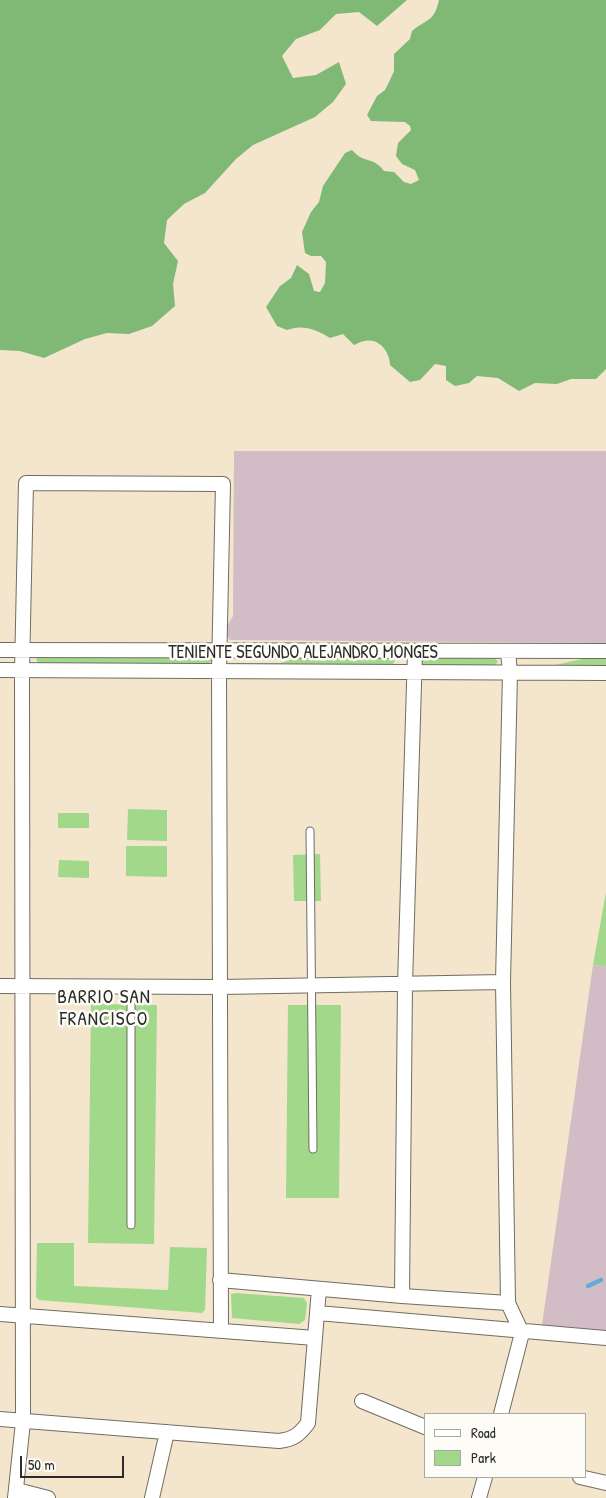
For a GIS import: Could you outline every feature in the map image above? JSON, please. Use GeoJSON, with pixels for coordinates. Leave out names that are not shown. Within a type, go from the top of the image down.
{"type":"FeatureCollection","features":[{"type":"Feature","properties":{"kind":"street"},"geometry":{"type":"LineString","coordinates":[[48,1498],[16,1494],[23,1422],[22,650],[26,483],[223,484],[219,650],[221,1330]]}},
{"type":"Feature","properties":{"kind":"street","name":"TENIENTE SEGUNDO ALEJANDRO MONGES"},"geometry":{"type":"LineString","coordinates":[[0,650],[606,651]]}},
{"type":"Feature","properties":{"kind":"street"},"geometry":{"type":"LineString","coordinates":[[402,1296],[405,984],[414,651]]}},
{"type":"Feature","properties":{"kind":"street"},"geometry":{"type":"LineString","coordinates":[[501,1413],[522,1333],[508,1303],[503,982],[510,673],[508,651]]}},
{"type":"Feature","properties":{"kind":"street","name":"TENIENTE SEGUNDO ALEJANDRO MONGES"},"geometry":{"type":"LineString","coordinates":[[0,670],[606,673]]}},
{"type":"Feature","properties":{"kind":"street"},"geometry":{"type":"LineString","coordinates":[[0,986],[221,987],[503,982]]}},
{"type":"Feature","properties":{"kind":"street"},"geometry":{"type":"LineString","coordinates":[[220,1280],[508,1303]]}},
{"type":"Feature","properties":{"kind":"street"},"geometry":{"type":"LineString","coordinates":[[0,1419],[279,1441],[291,1439],[300,1434],[308,1423],[319,1289]]}},
{"type":"Feature","properties":{"kind":"street"},"geometry":{"type":"LineString","coordinates":[[318,1313],[522,1333],[606,1338]]}},
{"type":"Feature","properties":{"kind":"street"},"geometry":{"type":"LineString","coordinates":[[0,1314],[46,1316],[315,1338]]}},
{"type":"Feature","properties":{"kind":"street"},"geometry":{"type":"LineString","coordinates":[[362,1401],[424,1428]]}},
{"type":"Feature","properties":{"kind":"street"},"geometry":{"type":"LineString","coordinates":[[152,1498],[167,1432]]}},
{"type":"Feature","properties":{"kind":"street"},"geometry":{"type":"LineString","coordinates":[[479,1498],[485,1478]]}},
{"type":"Feature","properties":{"kind":"street"},"geometry":{"type":"LineString","coordinates":[[584,1478],[606,1483]]}},
{"type":"Feature","properties":{"kind":"lane"},"geometry":{"type":"LineString","coordinates":[[310,831],[313,986],[313,1149]]}},
{"type":"Feature","properties":{"kind":"lane"},"geometry":{"type":"LineString","coordinates":[[131,986],[131,1225]]}},
{"type":"Feature","properties":{"kind":"shaded area"},"geometry":{"type":"Polygon","coordinates":[[[234,451],[606,451],[606,643],[230,640],[227,636],[227,626],[233,616],[234,451]]]}},
{"type":"Feature","properties":{"kind":"shaded area"},"geometry":{"type":"Polygon","coordinates":[[[593,965],[606,966],[606,1344],[540,1339],[593,965]]]}},
{"type":"Feature","properties":{"kind":"green space"},"geometry":{"type":"Polygon","coordinates":[[[0,0],[407,0],[377,26],[359,12],[336,14],[320,30],[296,39],[282,56],[293,78],[316,75],[339,62],[346,84],[333,102],[315,117],[253,145],[236,159],[205,193],[184,204],[167,220],[164,243],[178,261],[173,284],[175,306],[152,326],[129,334],[107,333],[85,339],[44,358],[20,351],[0,350],[0,0]]]}},
{"type":"Feature","properties":{"kind":"green space"},"geometry":{"type":"Polygon","coordinates":[[[439,0],[606,0],[606,369],[596,379],[571,379],[557,384],[535,383],[519,391],[498,378],[477,376],[469,383],[455,386],[446,380],[446,366],[435,364],[420,380],[410,382],[390,365],[386,351],[380,344],[364,341],[354,345],[343,334],[330,338],[309,328],[298,327],[287,330],[277,326],[266,307],[280,286],[291,278],[297,265],[309,274],[314,291],[320,292],[325,283],[326,262],[321,256],[311,256],[305,253],[302,232],[311,212],[319,202],[323,186],[345,153],[352,150],[357,155],[376,163],[384,171],[394,172],[404,182],[411,184],[419,180],[415,170],[402,164],[396,156],[398,143],[411,130],[410,126],[405,122],[371,121],[367,115],[377,96],[385,90],[394,71],[394,54],[410,39],[412,31],[430,19],[435,12],[439,0]]]}},
{"type":"Feature","properties":{"kind":"green space"},"geometry":{"type":"Polygon","coordinates":[[[40,656],[209,657],[212,660],[208,665],[39,664],[36,659],[40,656]]]}},
{"type":"Feature","properties":{"kind":"green space"},"geometry":{"type":"Polygon","coordinates":[[[300,657],[392,657],[395,661],[391,666],[238,665],[236,663],[280,663],[300,657]]]}},
{"type":"Feature","properties":{"kind":"green space"},"geometry":{"type":"Polygon","coordinates":[[[495,658],[498,662],[494,666],[422,666],[420,659],[495,658]]]}},
{"type":"Feature","properties":{"kind":"green space"},"geometry":{"type":"Polygon","coordinates":[[[582,659],[606,659],[606,667],[517,666],[555,665],[582,659]]]}},
{"type":"Feature","properties":{"kind":"green space"},"geometry":{"type":"Polygon","coordinates":[[[128,809],[167,810],[167,841],[127,840],[128,809]]]}},
{"type":"Feature","properties":{"kind":"green space"},"geometry":{"type":"Polygon","coordinates":[[[58,813],[89,813],[89,828],[58,828],[58,813]]]}},
{"type":"Feature","properties":{"kind":"green space"},"geometry":{"type":"Polygon","coordinates":[[[126,846],[167,846],[167,877],[126,876],[126,846]]]}},
{"type":"Feature","properties":{"kind":"green space"},"geometry":{"type":"Polygon","coordinates":[[[320,854],[321,901],[294,901],[293,855],[320,854]]]}},
{"type":"Feature","properties":{"kind":"green space"},"geometry":{"type":"Polygon","coordinates":[[[59,860],[89,861],[89,878],[58,877],[59,860]]]}},
{"type":"Feature","properties":{"kind":"green space"},"geometry":{"type":"Polygon","coordinates":[[[606,892],[606,966],[593,965],[606,892]]]}},
{"type":"Feature","properties":{"kind":"green space"},"geometry":{"type":"Polygon","coordinates":[[[91,1004],[157,1005],[154,1244],[88,1243],[91,1004]]]}},
{"type":"Feature","properties":{"kind":"green space"},"geometry":{"type":"Polygon","coordinates":[[[288,1005],[341,1005],[339,1198],[286,1198],[288,1005]]]}},
{"type":"Feature","properties":{"kind":"green space"},"geometry":{"type":"Polygon","coordinates":[[[37,1243],[74,1243],[74,1286],[168,1290],[170,1247],[207,1248],[205,1310],[202,1313],[39,1300],[36,1297],[37,1243]]]}},
{"type":"Feature","properties":{"kind":"green space"},"geometry":{"type":"Polygon","coordinates":[[[231,1294],[304,1298],[307,1303],[305,1320],[299,1324],[232,1318],[231,1294]]]}},
{"type":"Feature","properties":{"kind":"waterway"},"geometry":{"type":"LineString","coordinates":[[588,1286],[601,1280]]}},
{"type":"Feature","properties":{"kind":"district","name":"BARRIO SAN FRANCISCO"},"geometry":{"type":"Point","coordinates":[104,1009]}}]}
